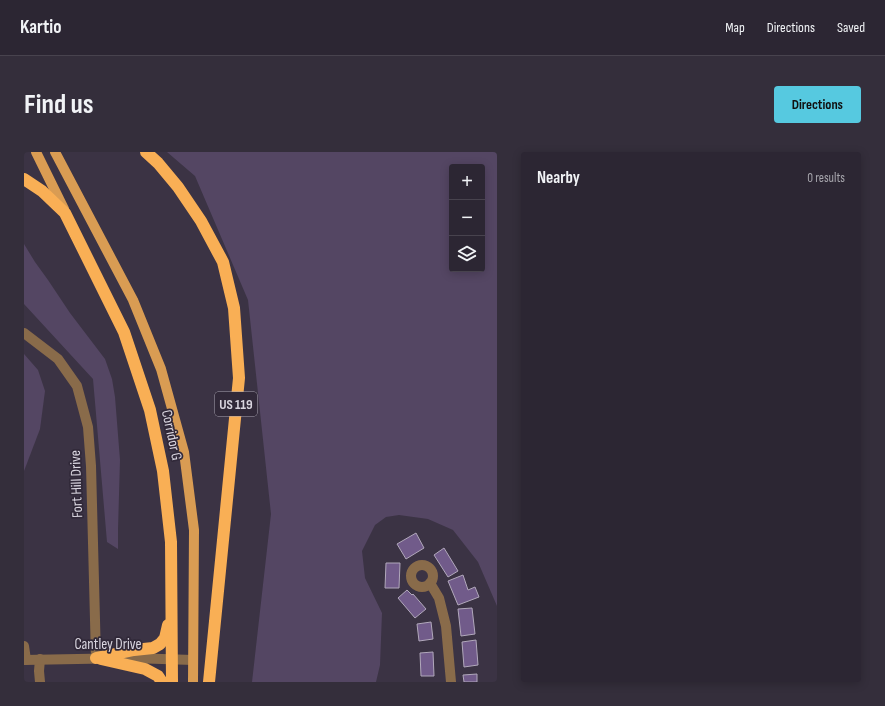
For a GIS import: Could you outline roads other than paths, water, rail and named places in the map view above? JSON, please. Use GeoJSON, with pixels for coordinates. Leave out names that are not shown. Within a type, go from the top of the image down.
{"type":"FeatureCollection","features":[{"type":"Feature","properties":{"kind":"highway","name":"US 119"},"geometry":{"type":"LineString","coordinates":[[146,152],[158,163],[178,187],[201,221],[223,262],[234,308],[239,378],[209,682]]}},
{"type":"Feature","properties":{"kind":"highway","name":"Corridor G"},"geometry":{"type":"LineString","coordinates":[[24,179],[42,191],[65,213],[124,332],[150,410],[163,471],[171,542],[172,682]]}},
{"type":"Feature","properties":{"kind":"highway"},"geometry":{"type":"LineString","coordinates":[[96,658],[152,648],[160,644],[165,638],[168,629],[172,602]]}},
{"type":"Feature","properties":{"kind":"highway"},"geometry":{"type":"LineString","coordinates":[[96,658],[145,669],[158,676],[162,682]]}},
{"type":"Feature","properties":{"kind":"main road"},"geometry":{"type":"LineString","coordinates":[[36,152],[65,213]]}},
{"type":"Feature","properties":{"kind":"main road"},"geometry":{"type":"LineString","coordinates":[[56,152],[133,300],[161,369],[184,452],[194,530],[193,682]]}},
{"type":"Feature","properties":{"kind":"street","name":"Fort Hill Drive"},"geometry":{"type":"LineString","coordinates":[[24,333],[58,359],[77,386],[88,427],[91,466],[96,658]]}},
{"type":"Feature","properties":{"kind":"street"},"geometry":{"type":"LineString","coordinates":[[430,583],[439,598],[446,626],[451,682]]}},
{"type":"Feature","properties":{"kind":"street"},"geometry":{"type":"LineString","coordinates":[[24,646],[25,660]]}},
{"type":"Feature","properties":{"kind":"street","name":"Cantley Drive"},"geometry":{"type":"LineString","coordinates":[[25,660],[131,658],[193,660]]}},
{"type":"Feature","properties":{"kind":"street"},"geometry":{"type":"LineString","coordinates":[[40,659],[40,682]]}}]}
